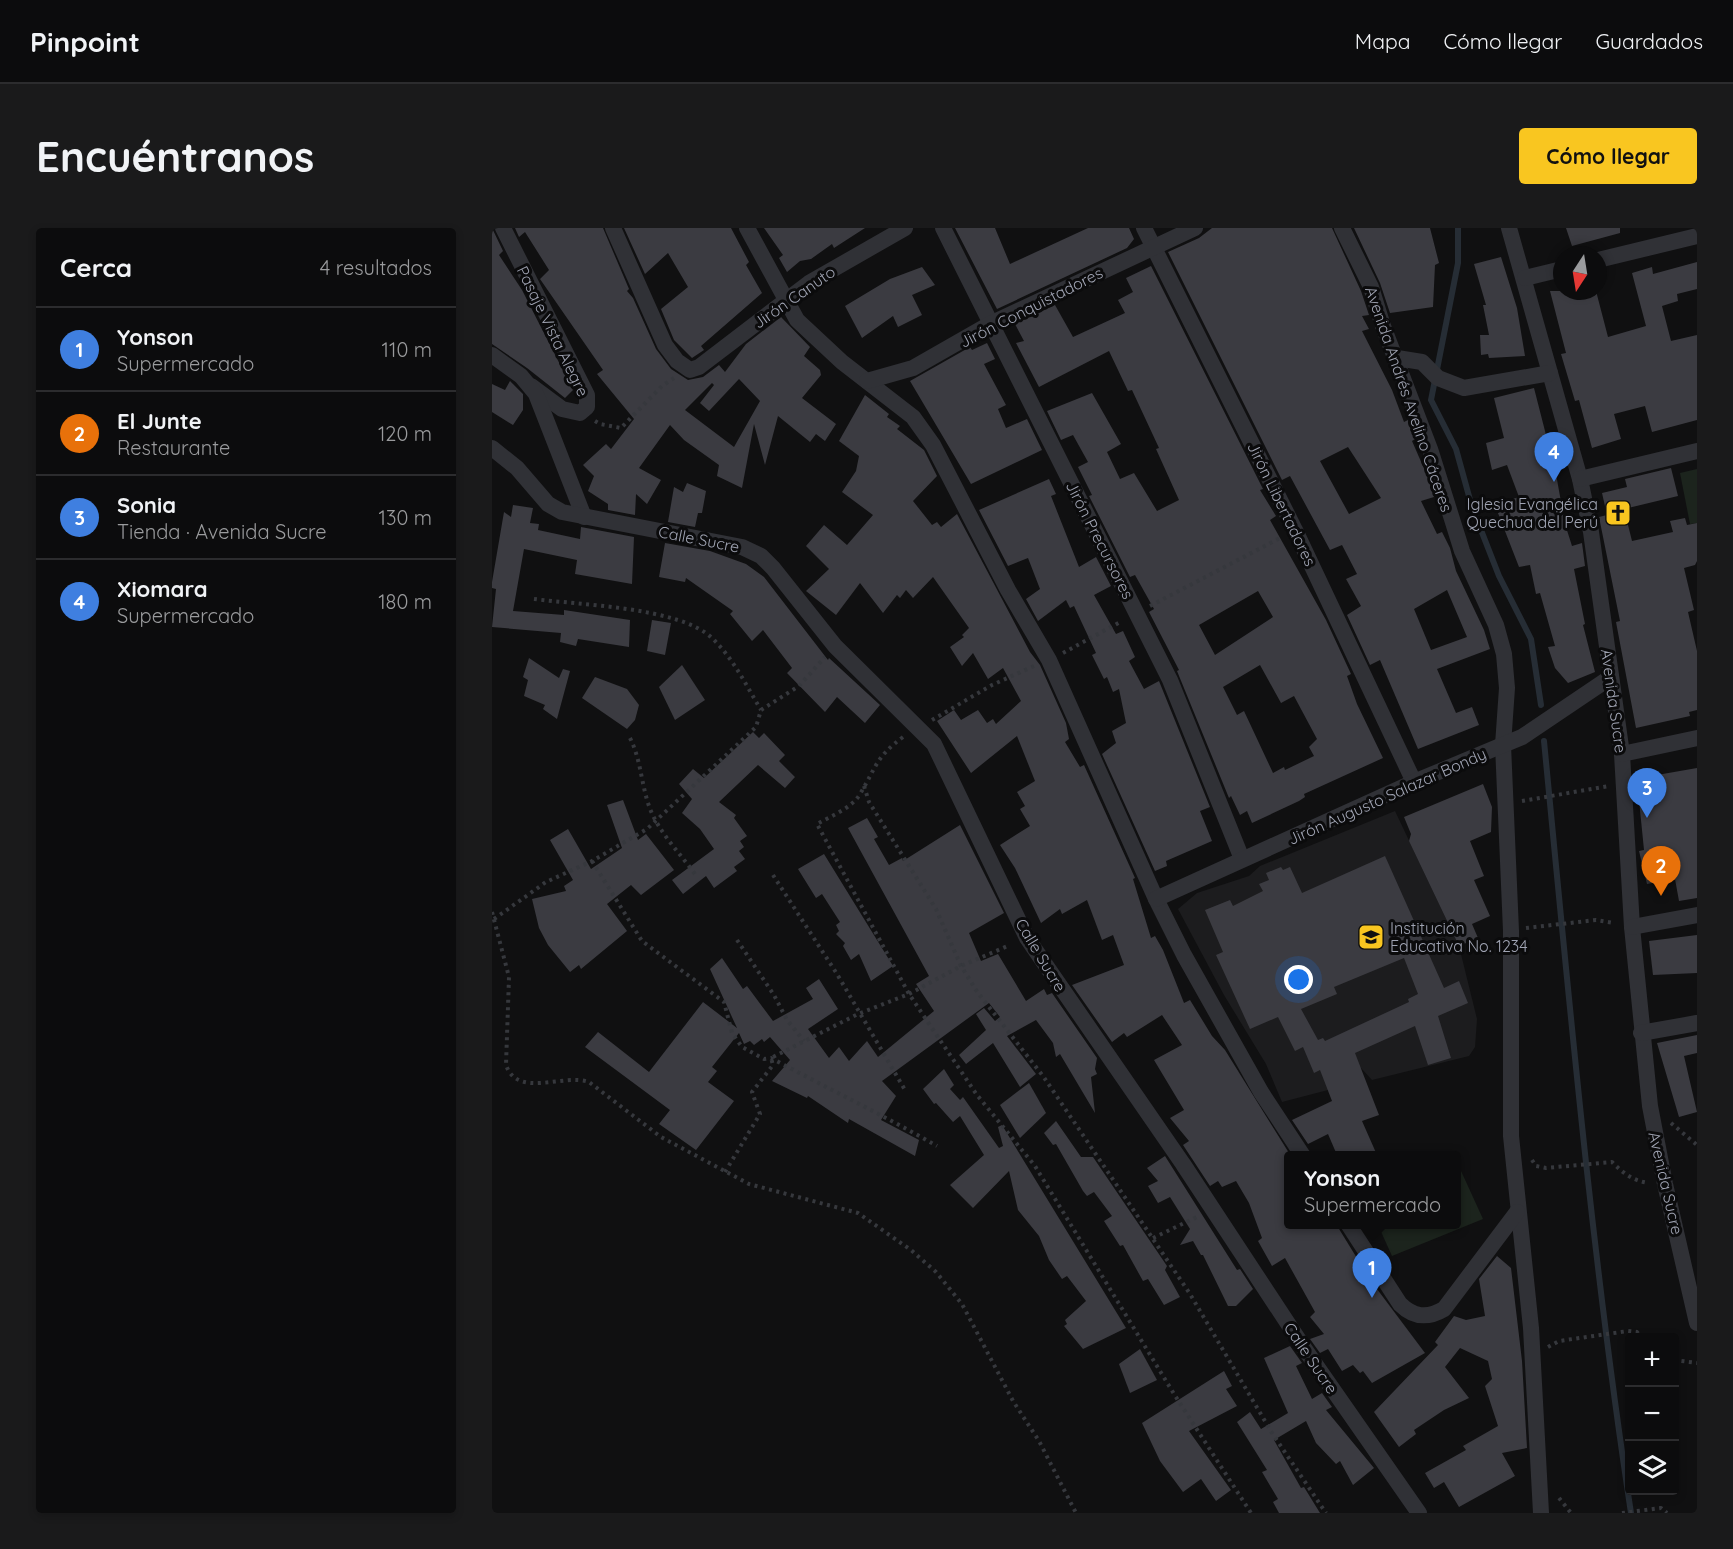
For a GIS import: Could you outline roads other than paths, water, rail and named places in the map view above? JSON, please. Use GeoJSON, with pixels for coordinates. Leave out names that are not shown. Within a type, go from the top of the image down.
{"type":"FeatureCollection","features":[{"type":"Feature","properties":{"kind":"street","name":"Pasaje Vista Alegre"},"geometry":{"type":"LineString","coordinates":[[492,354],[567,412],[580,413],[588,403],[587,395],[503,228]]}},
{"type":"Feature","properties":{"kind":"street","name":"Jirón Canuto"},"geometry":{"type":"LineString","coordinates":[[613,228],[665,345],[687,369],[699,367],[808,283],[905,228]]}},
{"type":"Feature","properties":{"kind":"street"},"geometry":{"type":"LineString","coordinates":[[747,228],[785,300],[811,335],[913,417],[933,445],[1008,590],[1049,660],[1156,899],[1261,1092],[1300,1151]]}},
{"type":"Feature","properties":{"kind":"street","name":"Jirón Precursores"},"geometry":{"type":"LineString","coordinates":[[943,228],[1170,680],[1242,860]]}},
{"type":"Feature","properties":{"kind":"street","name":"Jirón Libertadores"},"geometry":{"type":"LineString","coordinates":[[1144,228],[1295,530],[1414,782]]}},
{"type":"Feature","properties":{"kind":"street","name":"Jirón Conquistadores"},"geometry":{"type":"LineString","coordinates":[[867,381],[913,368],[990,324],[1195,228]]}},
{"type":"Feature","properties":{"kind":"street","name":"Avenida Andrés Avelino Cáceres"},"geometry":{"type":"LineString","coordinates":[[1342,228],[1371,288],[1462,551],[1502,641],[1507,688],[1503,745],[1511,931],[1511,1136],[1517,1212],[1531,1328],[1541,1513]]}},
{"type":"Feature","properties":{"kind":"street","name":"Avenida Sucre"},"geometry":{"type":"LineString","coordinates":[[1509,228],[1580,479],[1591,531],[1622,754],[1641,1034],[1654,1134],[1665,1184],[1690,1254],[1697,1323]]}},
{"type":"Feature","properties":{"kind":"street"},"geometry":{"type":"LineString","coordinates":[[1607,258],[1697,236]]}},
{"type":"Feature","properties":{"kind":"street"},"geometry":{"type":"LineString","coordinates":[[1525,278],[1553,271]]}},
{"type":"Feature","properties":{"kind":"street"},"geometry":{"type":"LineString","coordinates":[[1397,358],[1422,362],[1438,378],[1471,388],[1550,373]]}},
{"type":"Feature","properties":{"kind":"street"},"geometry":{"type":"LineString","coordinates":[[531,386],[546,415],[584,517]]}},
{"type":"Feature","properties":{"kind":"street","name":"Calle Sucre"},"geometry":{"type":"LineString","coordinates":[[492,448],[517,468],[548,504],[562,512],[742,547],[761,556],[836,646],[934,744],[1027,938],[1213,1210],[1304,1348],[1419,1513]]}},
{"type":"Feature","properties":{"kind":"street"},"geometry":{"type":"LineString","coordinates":[[1580,479],[1697,451]]}},
{"type":"Feature","properties":{"kind":"street","name":"Jirón Augusto Salazar Bondy"},"geometry":{"type":"LineString","coordinates":[[1156,899],[1414,782],[1522,737],[1611,677]]}},
{"type":"Feature","properties":{"kind":"street"},"geometry":{"type":"LineString","coordinates":[[1622,754],[1697,738]]}},
{"type":"Feature","properties":{"kind":"street"},"geometry":{"type":"LineString","coordinates":[[1632,927],[1697,915]]}},
{"type":"Feature","properties":{"kind":"street"},"geometry":{"type":"LineString","coordinates":[[1641,1034],[1697,1023]]}},
{"type":"Feature","properties":{"kind":"street"},"geometry":{"type":"LineString","coordinates":[[1351,1229],[1400,1304],[1409,1313],[1427,1316],[1444,1309],[1517,1212]]}},
{"type":"Feature","properties":{"kind":"waterway"},"geometry":{"type":"LineString","coordinates":[[1458,228],[1458,263],[1431,400],[1456,449],[1472,507],[1499,576],[1531,639],[1541,705]]}},
{"type":"Feature","properties":{"kind":"waterway"},"geometry":{"type":"LineString","coordinates":[[1544,741],[1593,1224],[1631,1513]]}},
{"type":"Feature","properties":{"kind":"place","name":"Xiomara"},"geometry":{"type":"Point","coordinates":[1554,482]}},
{"type":"Feature","properties":{"kind":"place","name":"Iglesia Evangélica Quechua del Perú"},"geometry":{"type":"Point","coordinates":[1618,513]}},
{"type":"Feature","properties":{"kind":"place","name":"Sonia"},"geometry":{"type":"Point","coordinates":[1647,818]}},
{"type":"Feature","properties":{"kind":"place","name":"El Junte"},"geometry":{"type":"Point","coordinates":[1661,896]}},
{"type":"Feature","properties":{"kind":"place","name":"Institución Educativa No. 1234"},"geometry":{"type":"Point","coordinates":[1371,937]}},
{"type":"Feature","properties":{"kind":"place","name":"Yonson"},"geometry":{"type":"Point","coordinates":[1372,1298]}}]}
